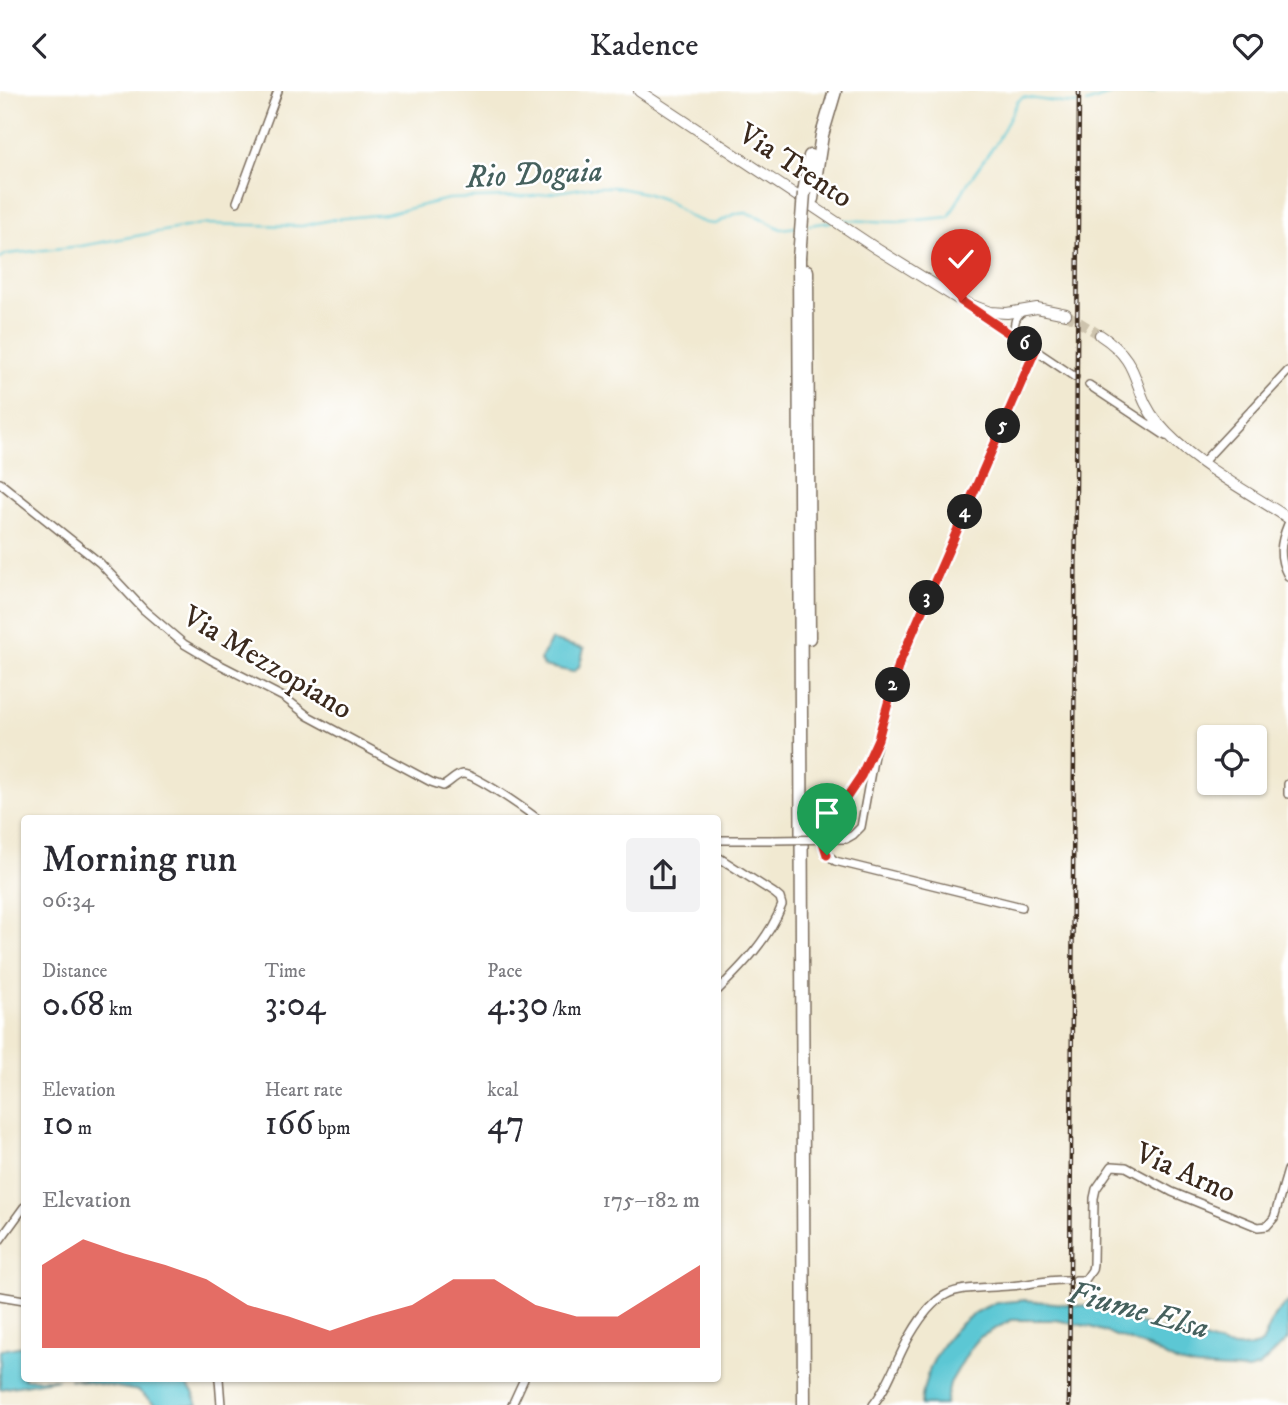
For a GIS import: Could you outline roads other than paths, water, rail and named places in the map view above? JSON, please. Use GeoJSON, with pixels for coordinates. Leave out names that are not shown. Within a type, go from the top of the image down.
{"type":"FeatureCollection","features":[{"type":"Feature","properties":{"kind":"highway"},"geometry":{"type":"LineString","coordinates":[[804,1405],[803,258],[811,151],[827,91]]}},
{"type":"Feature","properties":{"kind":"highway"},"geometry":{"type":"LineString","coordinates":[[808,196],[835,91]]}},
{"type":"Feature","properties":{"kind":"highway"},"geometry":{"type":"LineString","coordinates":[[803,258],[811,1405]]}},
{"type":"Feature","properties":{"kind":"street"},"geometry":{"type":"LineString","coordinates":[[237,202],[278,91]]}},
{"type":"Feature","properties":{"kind":"street","name":"Via Trento"},"geometry":{"type":"LineString","coordinates":[[639,91],[961,301],[990,312],[1007,313]]}},
{"type":"Feature","properties":{"kind":"street"},"geometry":{"type":"LineString","coordinates":[[961,301],[1010,329]]}},
{"type":"Feature","properties":{"kind":"street"},"geometry":{"type":"LineString","coordinates":[[1066,314],[1048,308],[1027,309],[1007,313],[1002,321],[1019,340],[1075,377]]}},
{"type":"Feature","properties":{"kind":"street"},"geometry":{"type":"LineString","coordinates":[[1010,329],[1017,316],[1027,309]]}},
{"type":"Feature","properties":{"kind":"street"},"geometry":{"type":"LineString","coordinates":[[1007,313],[1012,317],[1010,329]]}},
{"type":"Feature","properties":{"kind":"street"},"geometry":{"type":"LineString","coordinates":[[1100,335],[1123,352],[1156,420],[1179,444]]}},
{"type":"Feature","properties":{"kind":"street"},"geometry":{"type":"LineString","coordinates":[[721,840],[846,839],[861,827],[878,739],[899,664],[1035,351]]}},
{"type":"Feature","properties":{"kind":"street"},"geometry":{"type":"LineString","coordinates":[[1203,462],[1288,370]]}},
{"type":"Feature","properties":{"kind":"street"},"geometry":{"type":"LineString","coordinates":[[1089,385],[1123,408],[1146,418],[1150,409]]}},
{"type":"Feature","properties":{"kind":"street"},"geometry":{"type":"LineString","coordinates":[[1137,412],[1141,387]]}},
{"type":"Feature","properties":{"kind":"street"},"geometry":{"type":"LineString","coordinates":[[1137,412],[1144,406],[1150,409]]}},
{"type":"Feature","properties":{"kind":"street"},"geometry":{"type":"LineString","coordinates":[[1137,412],[1203,462],[1288,518]]}},
{"type":"Feature","properties":{"kind":"street","name":"Via Mezzopiano"},"geometry":{"type":"LineString","coordinates":[[0,483],[100,563],[144,610],[184,644],[285,698],[308,716],[410,768],[431,782],[443,786],[465,774],[532,815]]}},
{"type":"Feature","properties":{"kind":"street"},"geometry":{"type":"LineString","coordinates":[[1288,524],[1280,555],[1288,576]]}},
{"type":"Feature","properties":{"kind":"street"},"geometry":{"type":"LineString","coordinates":[[878,739],[861,776],[826,828],[823,842],[827,855],[835,861],[1023,907]]}},
{"type":"Feature","properties":{"kind":"street"},"geometry":{"type":"LineString","coordinates":[[1288,784],[1288,794]]}},
{"type":"Feature","properties":{"kind":"street"},"geometry":{"type":"LineString","coordinates":[[721,859],[774,893],[780,898],[782,905],[753,954],[721,988]]}},
{"type":"Feature","properties":{"kind":"street","name":"Via Arno"},"geometry":{"type":"LineString","coordinates":[[1076,1280],[1085,1280],[1092,1270],[1094,1198],[1096,1189],[1112,1166],[1126,1167],[1172,1192],[1258,1227],[1267,1226],[1274,1219],[1288,1170]]}},
{"type":"Feature","properties":{"kind":"street"},"geometry":{"type":"LineString","coordinates":[[0,1240],[21,1211]]}},
{"type":"Feature","properties":{"kind":"street"},"geometry":{"type":"LineString","coordinates":[[873,1405],[882,1393],[910,1335],[928,1309],[948,1293],[972,1287],[1012,1286],[1049,1279],[1067,1280]]}},
{"type":"Feature","properties":{"kind":"street"},"geometry":{"type":"LineString","coordinates":[[0,1296],[21,1300]]}},
{"type":"Feature","properties":{"kind":"street"},"geometry":{"type":"LineString","coordinates":[[219,1382],[221,1405]]}},
{"type":"Feature","properties":{"kind":"street"},"geometry":{"type":"LineString","coordinates":[[512,1405],[523,1382]]}},
{"type":"Feature","properties":{"kind":"water"},"geometry":{"type":"Polygon","coordinates":[[[551,640],[584,649],[579,667],[573,672],[543,666],[540,660],[551,640]]]}},
{"type":"Feature","properties":{"kind":"water"},"geometry":{"type":"Polygon","coordinates":[[[1025,1300],[1092,1307],[1171,1334],[1186,1333],[1225,1346],[1247,1348],[1262,1344],[1274,1316],[1288,1302],[1288,1339],[1259,1367],[1248,1370],[1196,1367],[1178,1363],[1150,1348],[1091,1327],[1056,1320],[1011,1320],[980,1337],[970,1349],[950,1383],[945,1405],[921,1405],[923,1390],[934,1360],[951,1334],[974,1314],[992,1304],[1025,1300]]]}},
{"type":"Feature","properties":{"kind":"water"},"geometry":{"type":"Polygon","coordinates":[[[21,1346],[21,1382],[41,1382],[0,1389],[0,1350],[21,1346]]]}},
{"type":"Feature","properties":{"kind":"water"},"geometry":{"type":"Polygon","coordinates":[[[86,1382],[184,1382],[193,1392],[198,1405],[155,1405],[139,1391],[86,1382]]]}},
{"type":"Feature","properties":{"kind":"waterway","name":"Rio Dogaia"},"geometry":{"type":"LineString","coordinates":[[1086,103],[1112,94],[1154,91]]}},
{"type":"Feature","properties":{"kind":"waterway","name":"Rio Dogaia"},"geometry":{"type":"LineString","coordinates":[[843,220],[896,222],[949,217],[967,184],[998,140],[1018,101],[1023,97],[1078,104]]}},
{"type":"Feature","properties":{"kind":"waterway","name":"Rio Dogaia"},"geometry":{"type":"LineString","coordinates":[[0,258],[7,254],[81,246],[202,224],[302,226],[335,219],[386,214],[448,199],[533,196],[588,187],[614,187],[645,193],[668,201],[690,217],[706,223],[715,224],[735,214],[747,213],[781,229],[796,227]]}},
{"type":"Feature","properties":{"kind":"waterway","name":"Rio Dogaia"},"geometry":{"type":"LineString","coordinates":[[809,225],[831,222]]}},
{"type":"Feature","properties":{"kind":"tunnel"},"geometry":{"type":"LineString","coordinates":[[1066,314],[1100,335]]}},
{"type":"Feature","properties":{"kind":"railway"},"geometry":{"type":"LineString","coordinates":[[1069,1405],[1079,91]]}},
{"type":"Feature","properties":{"kind":"water label","name":"Fiume Elsa"},"geometry":{"type":"Point","coordinates":[1139,1309]}}]}
